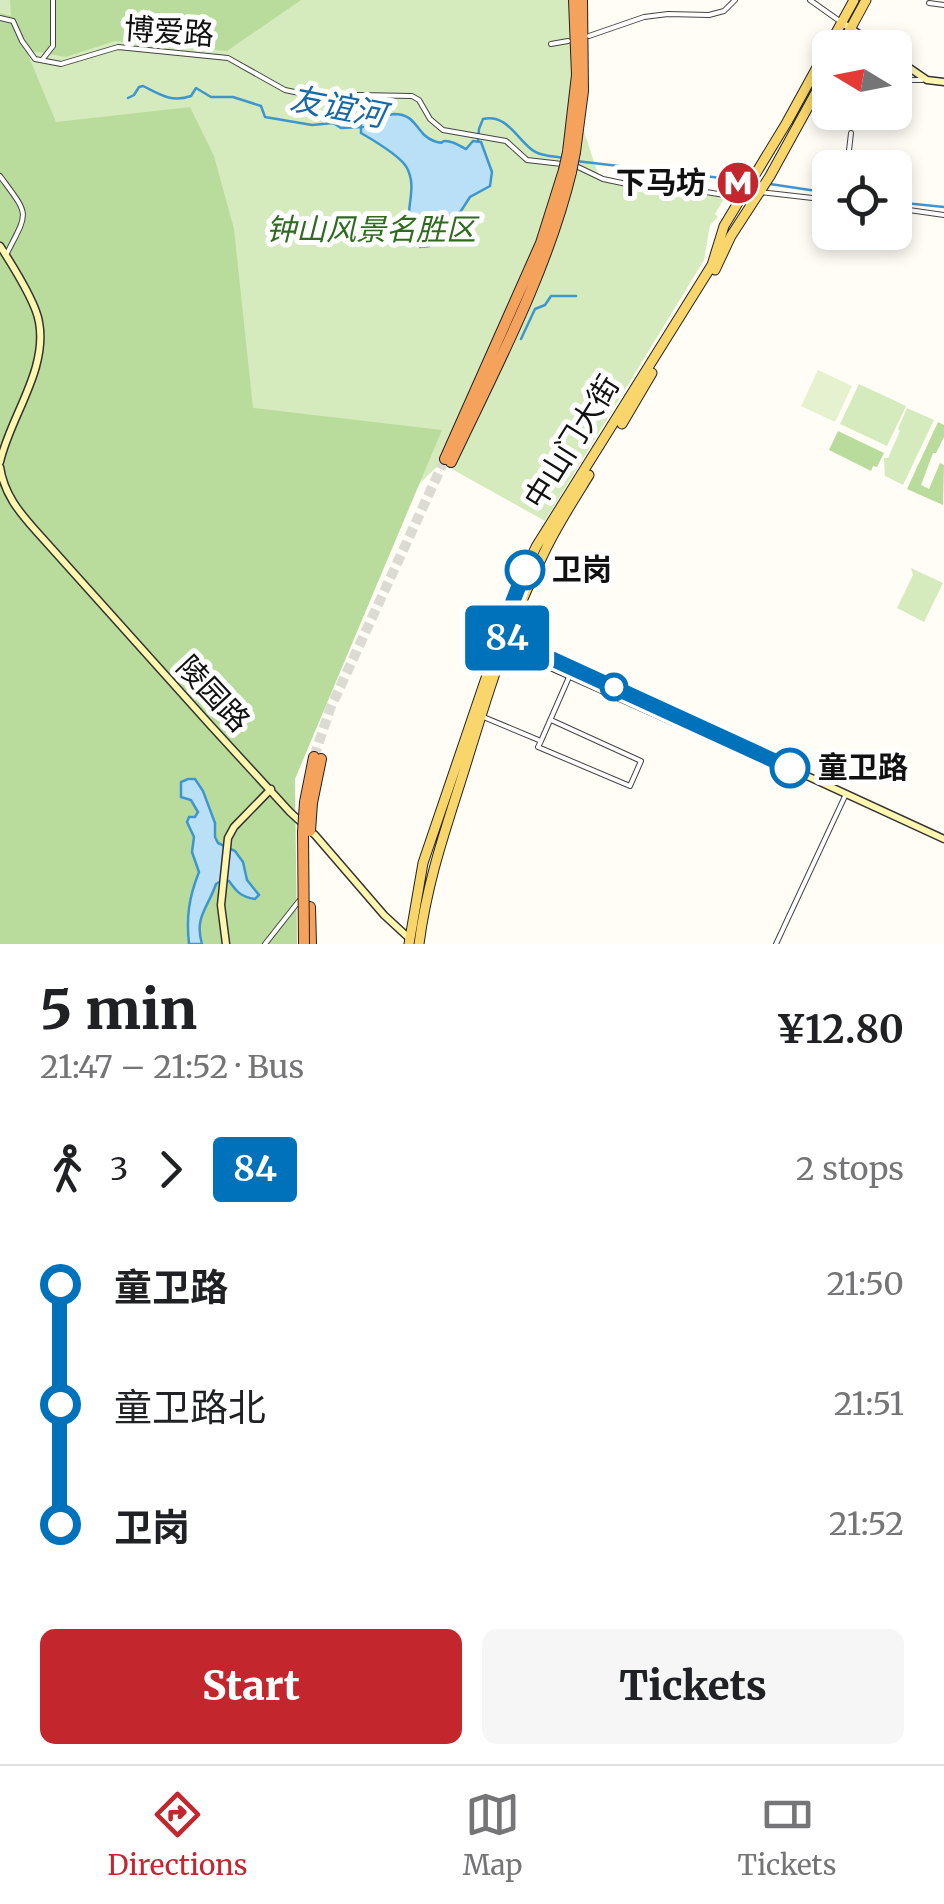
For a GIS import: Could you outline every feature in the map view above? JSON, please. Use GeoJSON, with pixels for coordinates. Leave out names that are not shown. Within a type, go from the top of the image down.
{"type":"FeatureCollection","features":[{"type":"Feature","properties":{"kind":"highway"},"geometry":{"type":"LineString","coordinates":[[448,460],[537,274],[560,213],[584,82],[578,0]]}},
{"type":"Feature","properties":{"kind":"highway"},"geometry":{"type":"LineString","coordinates":[[308,944],[302,832],[317,758]]}},
{"type":"Feature","properties":{"kind":"main road","name":"中山门大街"},"geometry":{"type":"LineString","coordinates":[[845,30],[854,0]]}},
{"type":"Feature","properties":{"kind":"main road","name":"中山门大街"},"geometry":{"type":"LineString","coordinates":[[414,942],[517,588],[536,547],[712,264],[724,226],[754,174],[846,25],[866,0]]}},
{"type":"Feature","properties":{"kind":"main road","name":"中山门大街"},"geometry":{"type":"LineString","coordinates":[[414,942],[420,876],[427,850],[503,641],[528,588],[556,529],[716,269],[731,236],[812,101]]}},
{"type":"Feature","properties":{"kind":"street"},"geometry":{"type":"LineString","coordinates":[[0,18],[13,21],[28,50],[35,59],[42,60],[52,46],[53,0]]}},
{"type":"Feature","properties":{"kind":"street"},"geometry":{"type":"LineString","coordinates":[[589,36],[644,17],[708,15],[724,11],[735,0]]}},
{"type":"Feature","properties":{"kind":"street"},"geometry":{"type":"LineString","coordinates":[[810,0],[853,30]]}},
{"type":"Feature","properties":{"kind":"street"},"geometry":{"type":"LineString","coordinates":[[929,3],[944,5]]}},
{"type":"Feature","properties":{"kind":"street"},"geometry":{"type":"LineString","coordinates":[[552,44],[568,41]]}},
{"type":"Feature","properties":{"kind":"street","name":"博爱路"},"geometry":{"type":"LineString","coordinates":[[42,60],[61,64],[118,47],[228,58],[285,90],[304,94],[412,96],[438,127],[506,141],[527,160],[578,166],[604,178],[641,187],[744,193]]}},
{"type":"Feature","properties":{"kind":"street"},"geometry":{"type":"LineString","coordinates":[[912,70],[926,80]]}},
{"type":"Feature","properties":{"kind":"street"},"geometry":{"type":"LineString","coordinates":[[912,80],[944,82]]}},
{"type":"Feature","properties":{"kind":"street"},"geometry":{"type":"LineString","coordinates":[[849,150],[851,134]]}},
{"type":"Feature","properties":{"kind":"street"},"geometry":{"type":"LineString","coordinates":[[0,176],[24,208],[23,221],[6,255]]}},
{"type":"Feature","properties":{"kind":"street"},"geometry":{"type":"LineString","coordinates":[[744,193],[812,198]]}},
{"type":"Feature","properties":{"kind":"street"},"geometry":{"type":"LineString","coordinates":[[912,210],[944,214]]}},
{"type":"Feature","properties":{"kind":"street","name":"陵园路"},"geometry":{"type":"LineString","coordinates":[[0,246],[38,317],[40,344],[32,376],[4,442],[0,470],[14,506],[192,706],[315,835],[384,915],[414,942]]}},
{"type":"Feature","properties":{"kind":"street"},"geometry":{"type":"LineString","coordinates":[[503,641],[700,726],[944,840]]}},
{"type":"Feature","properties":{"kind":"street"},"geometry":{"type":"LineString","coordinates":[[551,720],[641,761],[630,786],[538,747],[572,672]]}},
{"type":"Feature","properties":{"kind":"street"},"geometry":{"type":"LineString","coordinates":[[481,716],[541,741]]}},
{"type":"Feature","properties":{"kind":"street"},"geometry":{"type":"LineString","coordinates":[[226,944],[221,919],[227,844],[234,827],[271,789]]}},
{"type":"Feature","properties":{"kind":"street"},"geometry":{"type":"LineString","coordinates":[[776,944],[846,794]]}},
{"type":"Feature","properties":{"kind":"street"},"geometry":{"type":"LineString","coordinates":[[266,944],[303,893],[304,848],[315,835]]}},
{"type":"Feature","properties":{"kind":"green space","name":"钟山风景名胜区"},"geometry":{"type":"Polygon","coordinates":[[[0,0],[572,0],[575,104],[600,180],[724,199],[715,214],[718,217],[710,225],[704,260],[545,521],[441,463],[0,944],[0,0]]]}},
{"type":"Feature","properties":{"kind":"green space"},"geometry":{"type":"Polygon","coordinates":[[[10,0],[301,0],[227,51],[115,41],[66,57],[26,50],[56,122],[190,107],[214,156],[234,229],[253,408],[442,430],[295,779],[297,944],[0,944],[0,13],[11,16],[10,0]]]}},
{"type":"Feature","properties":{"kind":"green space"},"geometry":{"type":"Polygon","coordinates":[[[818,370],[852,386],[835,422],[801,406],[818,370]]]}},
{"type":"Feature","properties":{"kind":"green space"},"geometry":{"type":"Polygon","coordinates":[[[859,384],[906,406],[887,446],[840,424],[859,384]]]}},
{"type":"Feature","properties":{"kind":"green space"},"geometry":{"type":"Polygon","coordinates":[[[907,408],[934,420],[903,485],[885,476],[884,458],[888,458],[907,408]]]}},
{"type":"Feature","properties":{"kind":"green space"},"geometry":{"type":"Polygon","coordinates":[[[938,422],[944,425],[944,437],[933,453],[921,485],[929,489],[940,463],[944,465],[943,505],[907,489],[938,422]]]}},
{"type":"Feature","properties":{"kind":"green space"},"geometry":{"type":"Polygon","coordinates":[[[838,431],[884,453],[877,467],[873,466],[871,471],[829,450],[838,431]]]}},
{"type":"Feature","properties":{"kind":"green space"},"geometry":{"type":"Polygon","coordinates":[[[911,568],[943,583],[924,622],[897,608],[913,575],[911,568]]]}},
{"type":"Feature","properties":{"kind":"water"},"geometry":{"type":"Polygon","coordinates":[[[394,114],[408,117],[434,141],[451,142],[466,149],[473,141],[481,142],[492,172],[490,186],[470,197],[453,219],[444,222],[429,246],[420,247],[409,227],[411,178],[404,163],[361,133],[361,120],[394,114]]]}},
{"type":"Feature","properties":{"kind":"water"},"geometry":{"type":"Polygon","coordinates":[[[195,779],[203,791],[218,843],[235,851],[243,862],[247,880],[259,895],[255,899],[243,895],[229,881],[216,884],[201,919],[202,944],[189,944],[188,934],[189,907],[199,872],[192,852],[194,837],[187,822],[198,812],[191,800],[181,797],[181,782],[195,779]]]}},
{"type":"Feature","properties":{"kind":"waterway","name":"友谊河"},"geometry":{"type":"LineString","coordinates":[[128,98],[143,86],[177,99],[191,96],[196,88],[211,97],[233,97],[261,106],[265,117],[312,125],[333,123],[341,128],[363,127]]}},
{"type":"Feature","properties":{"kind":"waterway","name":"友谊河"},"geometry":{"type":"LineString","coordinates":[[478,141],[483,119],[491,118],[504,123],[534,151],[564,158]]}},
{"type":"Feature","properties":{"kind":"waterway","name":"友谊河"},"geometry":{"type":"LineString","coordinates":[[576,161],[747,181]]}},
{"type":"Feature","properties":{"kind":"waterway","name":"友谊河"},"geometry":{"type":"LineString","coordinates":[[770,184],[812,190]]}},
{"type":"Feature","properties":{"kind":"waterway","name":"友谊河"},"geometry":{"type":"LineString","coordinates":[[912,204],[944,207]]}},
{"type":"Feature","properties":{"kind":"waterway"},"geometry":{"type":"LineString","coordinates":[[521,339],[535,309],[545,305],[551,296],[576,296]]}},
{"type":"Feature","properties":{"kind":"tunnel"},"geometry":{"type":"LineString","coordinates":[[314,757],[330,709],[445,459]]}},
{"type":"Feature","properties":{"kind":"bus line","name":"84"},"geometry":{"type":"LineString","coordinates":[[525,570],[500,635],[790,768]]}},
{"type":"Feature","properties":{"kind":"place","name":"下马坊"},"geometry":{"type":"Point","coordinates":[738,183]}},
{"type":"Feature","properties":{"kind":"place","name":"卫岗"},"geometry":{"type":"Point","coordinates":[525,570]}},
{"type":"Feature","properties":{"kind":"place","name":"童卫路"},"geometry":{"type":"Point","coordinates":[790,768]}}]}
